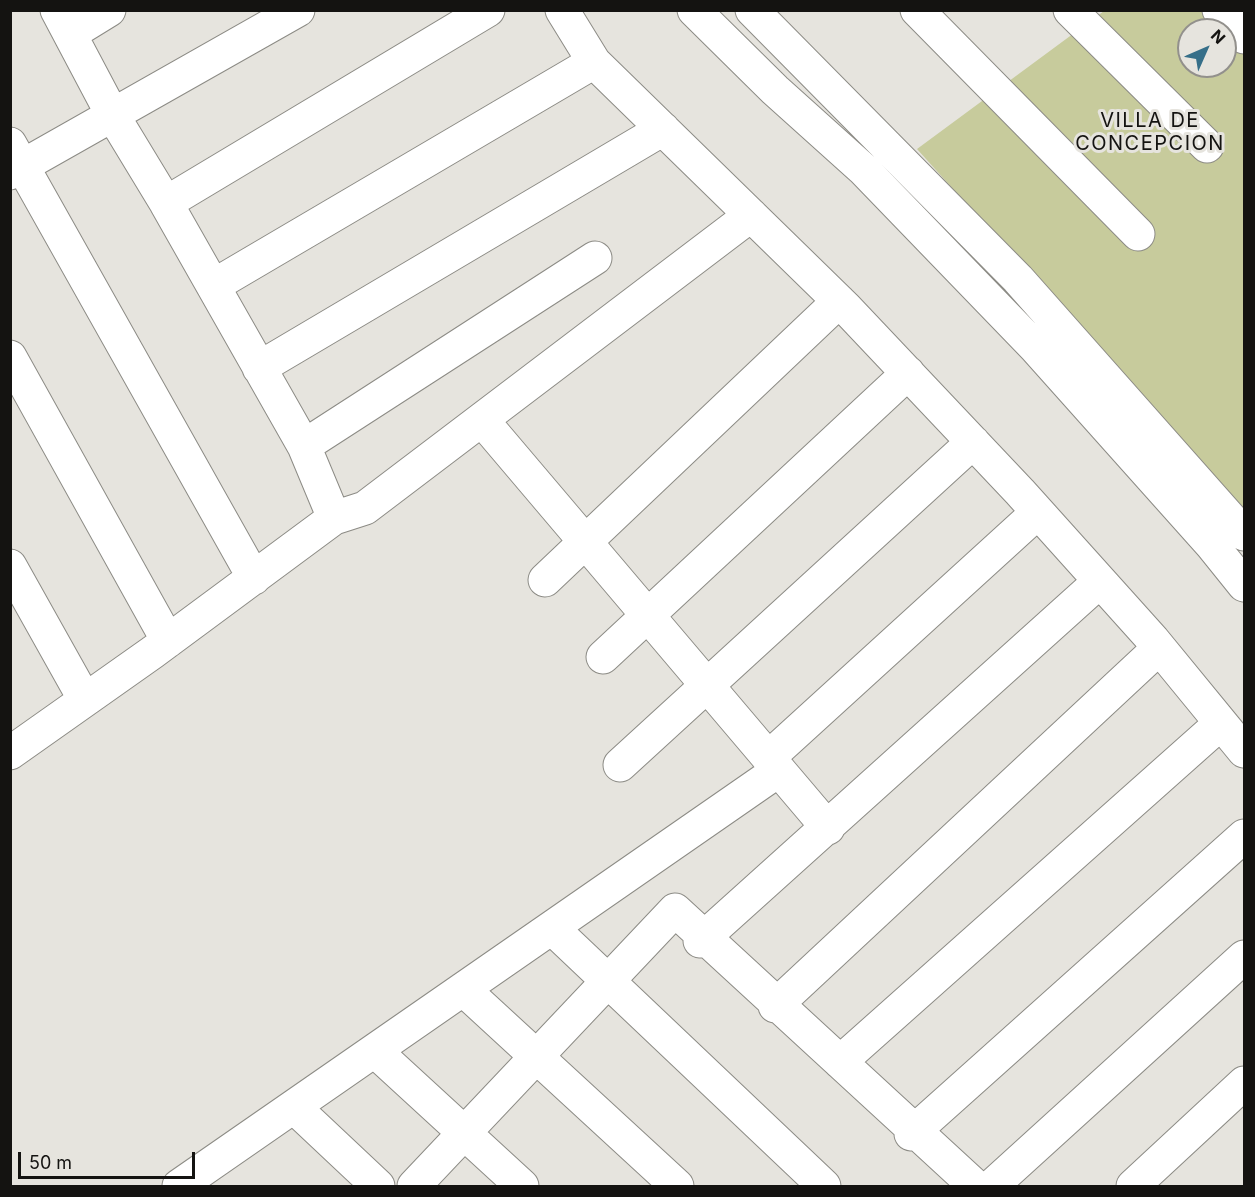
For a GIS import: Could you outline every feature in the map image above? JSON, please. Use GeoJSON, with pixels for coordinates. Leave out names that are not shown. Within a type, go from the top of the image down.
{"type":"FeatureCollection","features":[{"type":"Feature","properties":{"kind":"street"},"geometry":{"type":"LineString","coordinates":[[109,10],[64,22],[112,114],[166,203],[304,446],[334,518]]}},
{"type":"Feature","properties":{"kind":"street"},"geometry":{"type":"LineString","coordinates":[[254,578],[15,161],[112,114],[298,10]]}},
{"type":"Feature","properties":{"kind":"street"},"geometry":{"type":"LineString","coordinates":[[166,203],[488,10]]}},
{"type":"Feature","properties":{"kind":"street"},"geometry":{"type":"LineString","coordinates":[[562,10],[594,62],[839,301],[908,373],[1100,581],[1245,751]]}},
{"type":"Feature","properties":{"kind":"street"},"geometry":{"type":"LineString","coordinates":[[694,10],[775,90],[864,170],[1035,346],[1245,585]]}},
{"type":"Feature","properties":{"kind":"street"},"geometry":{"type":"LineString","coordinates":[[752,10],[1018,279],[1245,534]]}},
{"type":"Feature","properties":{"kind":"street"},"geometry":{"type":"LineString","coordinates":[[916,10],[1138,234]]}},
{"type":"Feature","properties":{"kind":"street"},"geometry":{"type":"LineString","coordinates":[[1070,10],[1207,146]]}},
{"type":"Feature","properties":{"kind":"street"},"geometry":{"type":"LineString","coordinates":[[1219,10],[1245,37]]}},
{"type":"Feature","properties":{"kind":"street"},"geometry":{"type":"LineString","coordinates":[[213,286],[594,62]]}},
{"type":"Feature","properties":{"kind":"street"},"geometry":{"type":"LineString","coordinates":[[259,368],[663,129]]}},
{"type":"Feature","properties":{"kind":"street"},"geometry":{"type":"LineString","coordinates":[[10,753],[168,641],[334,518],[365,508],[751,215]]}},
{"type":"Feature","properties":{"kind":"street"},"geometry":{"type":"LineString","coordinates":[[304,446],[595,258]]}},
{"type":"Feature","properties":{"kind":"street"},"geometry":{"type":"LineString","coordinates":[[545,580],[839,301]]}},
{"type":"Feature","properties":{"kind":"street"},"geometry":{"type":"LineString","coordinates":[[10,357],[168,641]]}},
{"type":"Feature","properties":{"kind":"street"},"geometry":{"type":"LineString","coordinates":[[603,657],[908,373]]}},
{"type":"Feature","properties":{"kind":"street"},"geometry":{"type":"LineString","coordinates":[[482,420],[828,828]]}},
{"type":"Feature","properties":{"kind":"street"},"geometry":{"type":"LineString","coordinates":[[620,765],[973,442]]}},
{"type":"Feature","properties":{"kind":"street"},"geometry":{"type":"LineString","coordinates":[[203,1180],[294,1107],[552,928],[774,764],[1038,512]]}},
{"type":"Feature","properties":{"kind":"street"},"geometry":{"type":"LineString","coordinates":[[10,566],[85,700]]}},
{"type":"Feature","properties":{"kind":"street"},"geometry":{"type":"LineString","coordinates":[[702,939],[1100,581]]}},
{"type":"Feature","properties":{"kind":"street"},"geometry":{"type":"LineString","coordinates":[[776,1005],[1159,648]]}},
{"type":"Feature","properties":{"kind":"street"},"geometry":{"type":"LineString","coordinates":[[840,1062],[1221,723]]}},
{"type":"Feature","properties":{"kind":"street"},"geometry":{"type":"LineString","coordinates":[[913,1132],[1245,836]]}},
{"type":"Feature","properties":{"kind":"street"},"geometry":{"type":"LineString","coordinates":[[414,1186],[675,910],[702,939],[975,1186]]}},
{"type":"Feature","properties":{"kind":"street"},"geometry":{"type":"LineString","coordinates":[[552,928],[824,1186]]}},
{"type":"Feature","properties":{"kind":"street"},"geometry":{"type":"LineString","coordinates":[[992,1186],[1245,957]]}},
{"type":"Feature","properties":{"kind":"street"},"geometry":{"type":"LineString","coordinates":[[463,989],[677,1186]]}},
{"type":"Feature","properties":{"kind":"street"},"geometry":{"type":"LineString","coordinates":[[375,1051],[522,1186]]}},
{"type":"Feature","properties":{"kind":"street"},"geometry":{"type":"LineString","coordinates":[[1132,1186],[1245,1083]]}},
{"type":"Feature","properties":{"kind":"street"},"geometry":{"type":"LineString","coordinates":[[294,1107],[378,1186]]}},
{"type":"Feature","properties":{"kind":"green space"},"geometry":{"type":"Polygon","coordinates":[[[1104,11],[1244,11],[1244,517],[1194,457],[917,149],[1104,11]]]}},
{"type":"Feature","properties":{"kind":"district","name":"VILLA DE CONCEPCION"},"geometry":{"type":"Point","coordinates":[1150,132]}}]}
